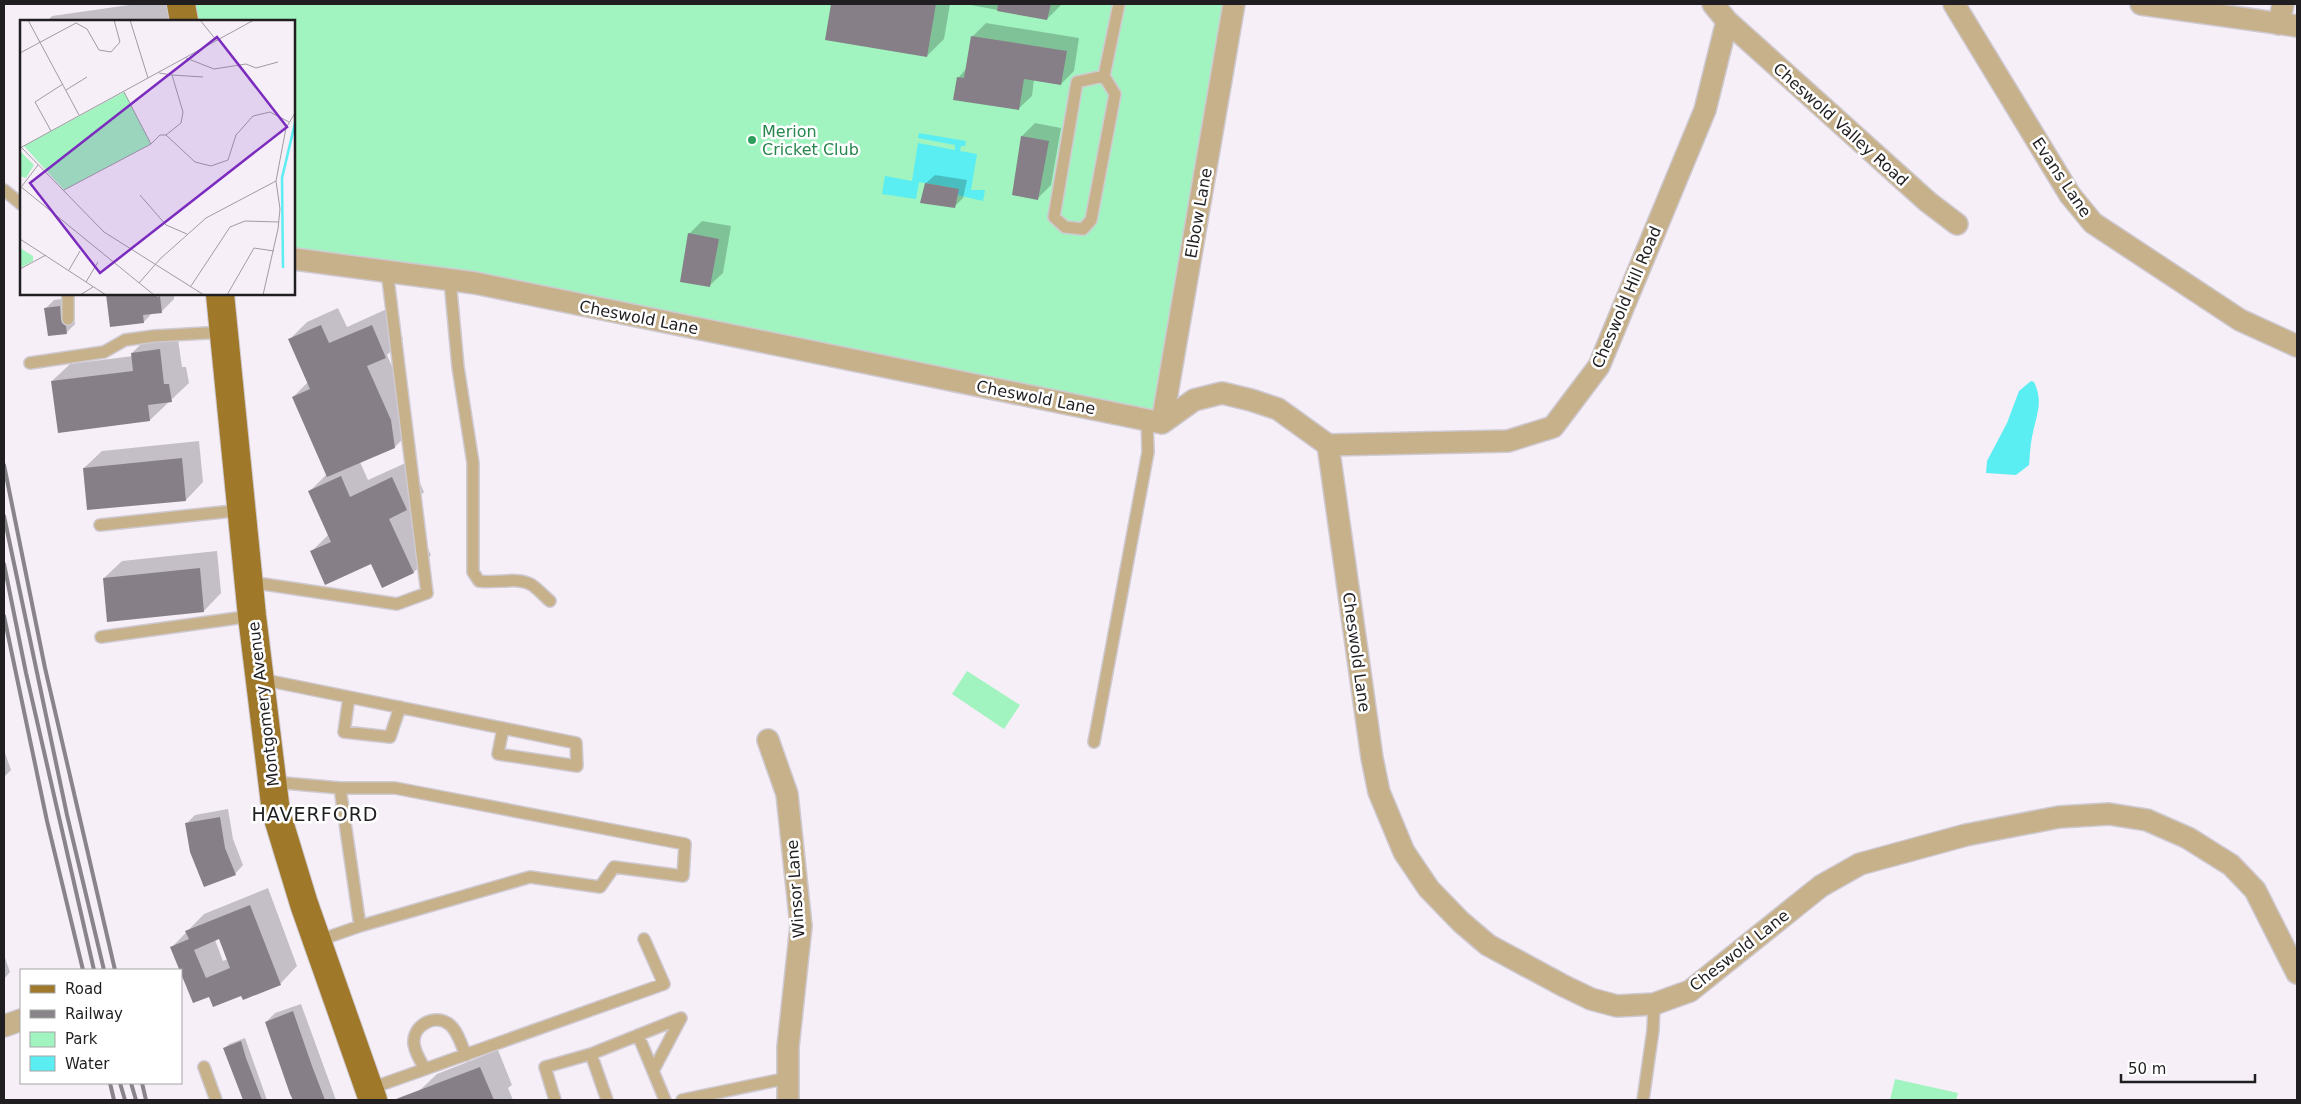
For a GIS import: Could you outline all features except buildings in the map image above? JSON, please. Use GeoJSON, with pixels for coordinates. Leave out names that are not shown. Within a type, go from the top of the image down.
{"type":"FeatureCollection","features":[{"type":"Feature","properties":{"kind":"main road"},"geometry":{"type":"LineString","coordinates":[[181,4],[184,20]]}},
{"type":"Feature","properties":{"kind":"main road","name":"Montgomery Avenue"},"geometry":{"type":"LineString","coordinates":[[220,295],[252,616],[276,812],[317,941],[371,1095]]}},
{"type":"Feature","properties":{"kind":"street","name":"Elbow Lane"},"geometry":{"type":"LineString","coordinates":[[1154,421],[1234,4]]}},
{"type":"Feature","properties":{"kind":"street"},"geometry":{"type":"LineString","coordinates":[[1713,4],[1727,21]]}},
{"type":"Feature","properties":{"kind":"street","name":"Evans Lane"},"geometry":{"type":"LineString","coordinates":[[1954,4],[2070,195],[2093,223],[2240,320],[2297,346]]}},
{"type":"Feature","properties":{"kind":"street"},"geometry":{"type":"LineString","coordinates":[[2141,4],[2287,18]]}},
{"type":"Feature","properties":{"kind":"street","name":"Cheswold Valley Road"},"geometry":{"type":"LineString","coordinates":[[1727,21],[1928,202],[1957,224]]}},
{"type":"Feature","properties":{"kind":"street","name":"Cheswold Hill Road"},"geometry":{"type":"LineString","coordinates":[[1328,445],[1508,441],[1554,427],[1599,366],[1704,110],[1727,21]]}},
{"type":"Feature","properties":{"kind":"street","name":"Cheswold Lane"},"geometry":{"type":"LineString","coordinates":[[295,259],[484,285],[1154,421]]}},
{"type":"Feature","properties":{"kind":"street"},"geometry":{"type":"LineString","coordinates":[[1154,421],[1194,400],[1222,393],[1278,409],[1328,445]]}},
{"type":"Feature","properties":{"kind":"street","name":"Cheswold Lane"},"geometry":{"type":"LineString","coordinates":[[1328,445],[1372,758],[1379,792],[1404,852],[1429,889],[1461,922],[1488,945],[1591,999],[1617,1006],[1654,1004],[1690,991],[1821,886],[1860,864],[1966,835],[2059,817],[2109,814],[2147,820],[2188,838],[2231,865],[2255,890],[2297,973]]}},
{"type":"Feature","properties":{"kind":"street","name":"Winsor Lane"},"geometry":{"type":"LineString","coordinates":[[768,740],[787,794],[801,926],[788,1047],[788,1100]]}},
{"type":"Feature","properties":{"kind":"street"},"geometry":{"type":"LineString","coordinates":[[4,1026],[20,1020]]}},
{"type":"Feature","properties":{"kind":"lane"},"geometry":{"type":"LineString","coordinates":[[1104,76],[1077,82],[1054,217],[1066,227],[1083,229],[1091,220],[1114,94],[1104,76],[1119,4]]}},
{"type":"Feature","properties":{"kind":"lane"},"geometry":{"type":"LineString","coordinates":[[4,190],[20,203]]}},
{"type":"Feature","properties":{"kind":"lane"},"geometry":{"type":"LineString","coordinates":[[250,582],[397,604],[427,593],[387,271]]}},
{"type":"Feature","properties":{"kind":"lane"},"geometry":{"type":"LineString","coordinates":[[450,280],[458,367],[473,464],[473,572],[479,581],[513,580],[531,584],[550,601]]}},
{"type":"Feature","properties":{"kind":"lane"},"geometry":{"type":"LineString","coordinates":[[68,295],[68,319]]}},
{"type":"Feature","properties":{"kind":"lane"},"geometry":{"type":"LineString","coordinates":[[30,363],[104,352],[125,340],[154,336],[224,332]]}},
{"type":"Feature","properties":{"kind":"lane"},"geometry":{"type":"LineString","coordinates":[[1094,742],[1154,421]]}},
{"type":"Feature","properties":{"kind":"lane"},"geometry":{"type":"LineString","coordinates":[[100,525],[242,510]]}},
{"type":"Feature","properties":{"kind":"lane"},"geometry":{"type":"LineString","coordinates":[[101,637],[252,616]]}},
{"type":"Feature","properties":{"kind":"lane"},"geometry":{"type":"LineString","coordinates":[[260,679],[400,707],[503,728],[576,743],[577,766],[498,754],[503,728]]}},
{"type":"Feature","properties":{"kind":"lane"},"geometry":{"type":"LineString","coordinates":[[349,697],[344,732],[390,737],[400,707]]}},
{"type":"Feature","properties":{"kind":"lane"},"geometry":{"type":"LineString","coordinates":[[273,782],[340,788],[395,788],[685,844],[683,876],[614,867],[600,887],[530,876],[360,926],[317,941]]}},
{"type":"Feature","properties":{"kind":"lane"},"geometry":{"type":"LineString","coordinates":[[340,788],[360,926]]}},
{"type":"Feature","properties":{"kind":"lane"},"geometry":{"type":"LineString","coordinates":[[371,1095],[425,1070],[664,984],[644,939]]}},
{"type":"Feature","properties":{"kind":"lane"},"geometry":{"type":"LineString","coordinates":[[1643,1100],[1653,1030],[1654,1004]]}},
{"type":"Feature","properties":{"kind":"lane"},"geometry":{"type":"LineString","coordinates":[[555,1100],[545,1067],[591,1054],[681,1018],[653,1071]]}},
{"type":"Feature","properties":{"kind":"lane"},"geometry":{"type":"LineString","coordinates":[[425,1070],[414,1046],[414,1038],[422,1026],[428,1022],[443,1021],[450,1025],[455,1031],[466,1055]]}},
{"type":"Feature","properties":{"kind":"lane"},"geometry":{"type":"LineString","coordinates":[[638,1035],[665,1100]]}},
{"type":"Feature","properties":{"kind":"lane"},"geometry":{"type":"LineString","coordinates":[[591,1054],[607,1100]]}},
{"type":"Feature","properties":{"kind":"lane"},"geometry":{"type":"LineString","coordinates":[[204,1066],[216,1100]]}},
{"type":"Feature","properties":{"kind":"lane"},"geometry":{"type":"LineString","coordinates":[[682,1100],[788,1078]]}},
{"type":"Feature","properties":{"kind":"green space","name":"Merion Cricket Club"},"geometry":{"type":"Polygon","coordinates":[[[185,4],[1234,4],[1162,423],[295,259],[295,20],[187,20],[185,4]]]}},
{"type":"Feature","properties":{"kind":"green space"},"geometry":{"type":"Polygon","coordinates":[[[967,671],[1020,705],[1004,729],[952,694],[967,671]]]}},
{"type":"Feature","properties":{"kind":"green space"},"geometry":{"type":"Polygon","coordinates":[[[1895,1079],[1958,1093],[1956,1100],[1890,1100],[1895,1079]]]}},
{"type":"Feature","properties":{"kind":"water"},"geometry":{"type":"Polygon","coordinates":[[[919,133],[966,141],[965,146],[961,146],[960,151],[977,154],[971,190],[985,190],[983,201],[957,195],[958,189],[919,182],[916,199],[882,194],[885,176],[912,181],[918,143],[955,150],[955,145],[918,138],[919,133]]]}},
{"type":"Feature","properties":{"kind":"water"},"geometry":{"type":"Polygon","coordinates":[[[2031,381],[2034,382],[2037,389],[2039,403],[2031,440],[2029,465],[2016,475],[1986,473],[1987,461],[2007,423],[2019,391],[2031,381]]]}},
{"type":"Feature","properties":{"kind":"railway"},"geometry":{"type":"LineString","coordinates":[[4,465],[45,668],[115,969]]}},
{"type":"Feature","properties":{"kind":"railway"},"geometry":{"type":"LineString","coordinates":[[4,516],[67,815],[104,969]]}},
{"type":"Feature","properties":{"kind":"railway"},"geometry":{"type":"LineString","coordinates":[[4,564],[26,673],[94,969]]}},
{"type":"Feature","properties":{"kind":"railway"},"geometry":{"type":"LineString","coordinates":[[4,616],[47,821],[83,969]]}},
{"type":"Feature","properties":{"kind":"railway"},"geometry":{"type":"LineString","coordinates":[[110,1084],[114,1100]]}},
{"type":"Feature","properties":{"kind":"railway"},"geometry":{"type":"LineString","coordinates":[[120,1084],[125,1100]]}},
{"type":"Feature","properties":{"kind":"railway"},"geometry":{"type":"LineString","coordinates":[[131,1084],[136,1100]]}},
{"type":"Feature","properties":{"kind":"railway"},"geometry":{"type":"LineString","coordinates":[[142,1084],[146,1100]]}},
{"type":"Feature","properties":{"kind":"place","name":"Merion Cricket Club"},"geometry":{"type":"Point","coordinates":[752,140]}},
{"type":"Feature","properties":{"kind":"district","name":"HAVERFORD"},"geometry":{"type":"Point","coordinates":[315,814]}}]}
